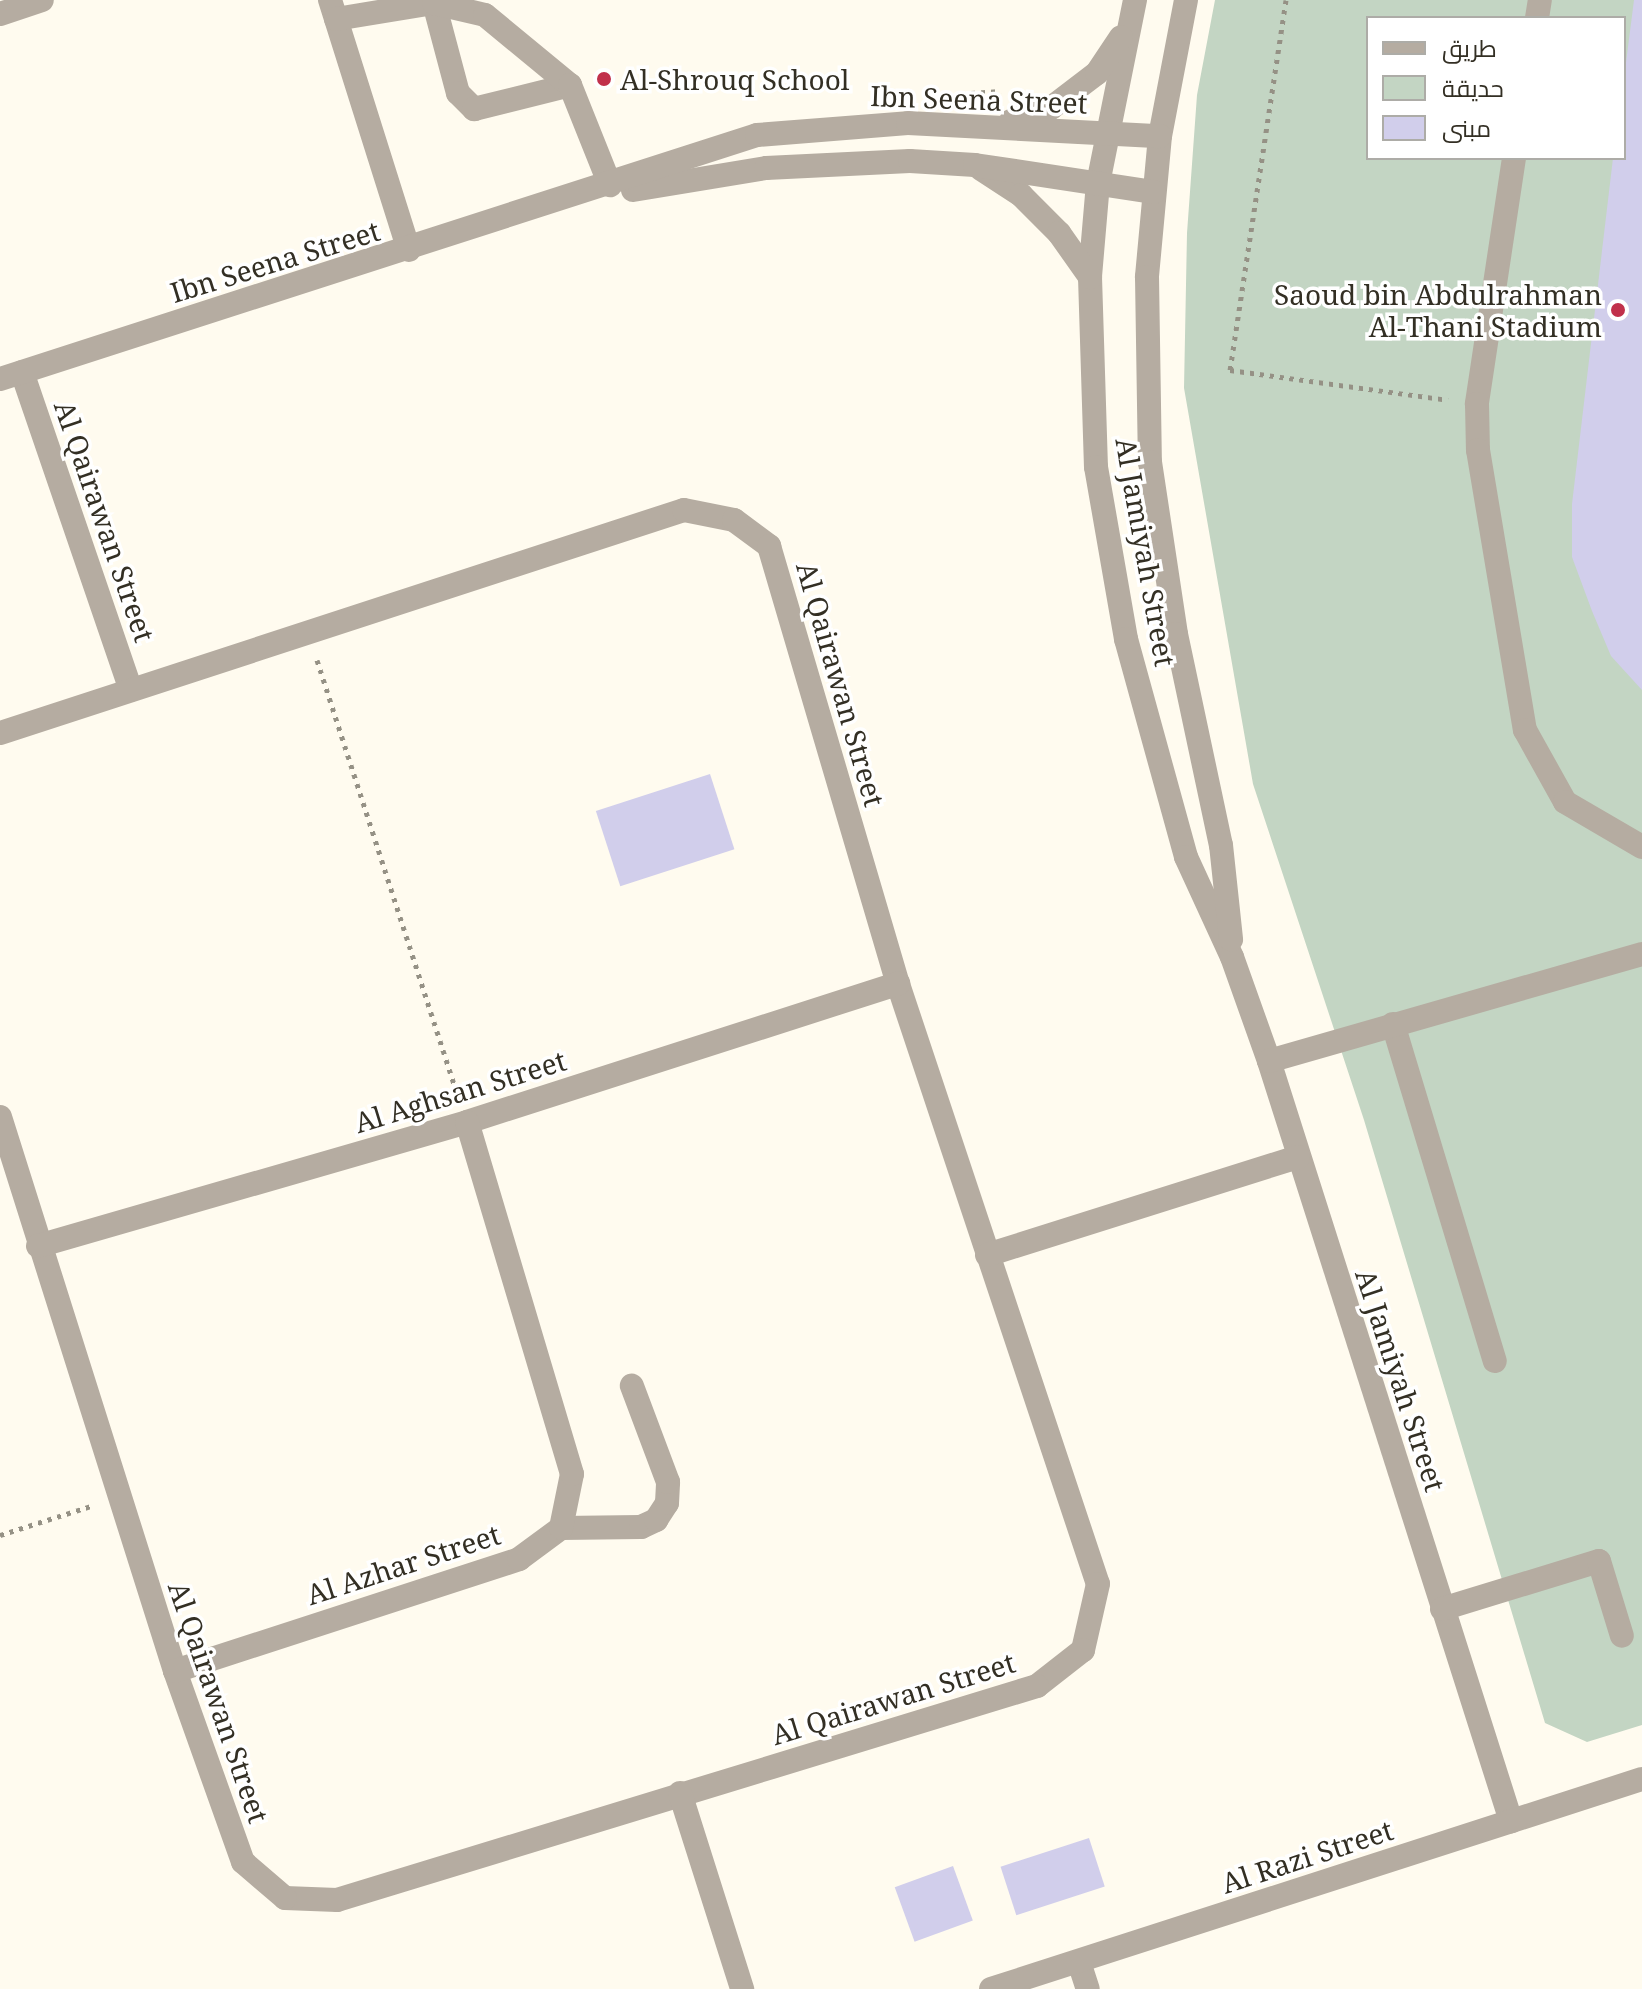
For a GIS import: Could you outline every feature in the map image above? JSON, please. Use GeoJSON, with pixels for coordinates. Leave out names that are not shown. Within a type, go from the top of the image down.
{"type":"FeatureCollection","features":[{"type":"Feature","properties":{"kind":"street"},"geometry":{"type":"LineString","coordinates":[[0,14],[42,0]]}},
{"type":"Feature","properties":{"kind":"street","name":"Al Jamiyah Street"},"geometry":{"type":"LineString","coordinates":[[1135,0],[1098,183],[1090,277],[1096,467],[1126,639],[1186,857],[1232,957],[1269,1061],[1511,1821]]}},
{"type":"Feature","properties":{"kind":"street","name":"Al Jamiyah Street"},"geometry":{"type":"LineString","coordinates":[[1186,0],[1160,136],[1147,277],[1150,462],[1176,634],[1221,845],[1232,957]]}},
{"type":"Feature","properties":{"kind":"street"},"geometry":{"type":"LineString","coordinates":[[434,3],[458,93],[474,109],[570,85]]}},
{"type":"Feature","properties":{"kind":"street"},"geometry":{"type":"LineString","coordinates":[[409,250],[333,10],[434,3],[485,15],[570,85],[610,185]]}},
{"type":"Feature","properties":{"kind":"street"},"geometry":{"type":"LineString","coordinates":[[997,126],[1051,108],[1085,82],[1129,25]]}},
{"type":"Feature","properties":{"kind":"street","name":"Ibn Seena Street"},"geometry":{"type":"LineString","coordinates":[[11,375],[567,200],[757,135],[908,123],[1160,136]]}},
{"type":"Feature","properties":{"kind":"street"},"geometry":{"type":"LineString","coordinates":[[1514,160],[1477,404],[1478,450],[1525,730],[1565,802],[1642,847]]}},
{"type":"Feature","properties":{"kind":"street","name":"Ibn Seena Street"},"geometry":{"type":"LineString","coordinates":[[567,200],[822,164],[975,165],[1154,192]]}},
{"type":"Feature","properties":{"kind":"street"},"geometry":{"type":"LineString","coordinates":[[975,165],[1040,214],[1090,277]]}},
{"type":"Feature","properties":{"kind":"street","name":"Al Qairawan Street"},"geometry":{"type":"LineString","coordinates":[[11,375],[131,690]]}},
{"type":"Feature","properties":{"kind":"street","name":"Al Qairawan Street"},"geometry":{"type":"LineString","coordinates":[[0,733],[684,510],[734,520],[769,546],[898,984],[1098,1584],[1083,1650],[1037,1686],[337,1900],[285,1898],[243,1862],[175,1671],[38,1246],[0,1117]]}},
{"type":"Feature","properties":{"kind":"street"},"geometry":{"type":"LineString","coordinates":[[1269,1061],[1642,954]]}},
{"type":"Feature","properties":{"kind":"street","name":"Al Aghsan Street"},"geometry":{"type":"LineString","coordinates":[[38,1246],[467,1122],[898,984]]}},
{"type":"Feature","properties":{"kind":"street"},"geometry":{"type":"LineString","coordinates":[[1393,1024],[1495,1361]]}},
{"type":"Feature","properties":{"kind":"street"},"geometry":{"type":"LineString","coordinates":[[467,1122],[572,1474],[561,1528],[641,1527],[656,1520],[667,1503],[668,1482],[632,1386]]}},
{"type":"Feature","properties":{"kind":"street"},"geometry":{"type":"LineString","coordinates":[[987,1255],[1298,1157]]}},
{"type":"Feature","properties":{"kind":"street","name":"Al Azhar Street"},"geometry":{"type":"LineString","coordinates":[[175,1671],[519,1559],[561,1528]]}},
{"type":"Feature","properties":{"kind":"street"},"geometry":{"type":"LineString","coordinates":[[1442,1609],[1599,1561],[1622,1636]]}},
{"type":"Feature","properties":{"kind":"street","name":"Al Razi Street"},"geometry":{"type":"LineString","coordinates":[[991,1989],[1642,1779]]}},
{"type":"Feature","properties":{"kind":"street"},"geometry":{"type":"LineString","coordinates":[[680,1793],[742,1989]]}},
{"type":"Feature","properties":{"kind":"street"},"geometry":{"type":"LineString","coordinates":[[1079,1962],[1088,1989]]}},
{"type":"Feature","properties":{"kind":"path"},"geometry":{"type":"LineString","coordinates":[[1286,0],[1230,370],[1477,404]]}},
{"type":"Feature","properties":{"kind":"path"},"geometry":{"type":"LineString","coordinates":[[959,93],[1010,89]]}},
{"type":"Feature","properties":{"kind":"path"},"geometry":{"type":"LineString","coordinates":[[308,632],[467,1122]]}},
{"type":"Feature","properties":{"kind":"path"},"geometry":{"type":"LineString","coordinates":[[0,1535],[119,1497]]}},
{"type":"Feature","properties":{"kind":"green space"},"geometry":{"type":"Polygon","coordinates":[[[1215,0],[1642,0],[1642,1725],[1587,1742],[1545,1723],[1364,1120],[1253,784],[1184,388],[1187,233],[1197,95],[1215,0]]]}},
{"type":"Feature","properties":{"kind":"building","name":"Saoud bin Abdulrahman Al-Thani Stadium"},"geometry":{"type":"Polygon","coordinates":[[[1634,0],[1642,0],[1642,690],[1611,656],[1572,557],[1572,504],[1613,160],[1626,160],[1626,62],[1634,0]]]}},
{"type":"Feature","properties":{"kind":"building"},"geometry":{"type":"Polygon","coordinates":[[[710,774],[734,849],[620,886],[596,811],[710,774]]]}},
{"type":"Feature","properties":{"kind":"building"},"geometry":{"type":"Polygon","coordinates":[[[1089,1838],[1105,1887],[1016,1915],[1001,1867],[1089,1838]]]}},
{"type":"Feature","properties":{"kind":"building"},"geometry":{"type":"Polygon","coordinates":[[[953,1866],[973,1921],[915,1942],[895,1887],[953,1866]]]}},
{"type":"Feature","properties":{"kind":"place","name":"Al-Shrouq School"},"geometry":{"type":"Point","coordinates":[604,79]}},
{"type":"Feature","properties":{"kind":"place","name":"Saoud bin Abdulrahman Al-Thani Stadium"},"geometry":{"type":"Point","coordinates":[1618,310]}}]}
